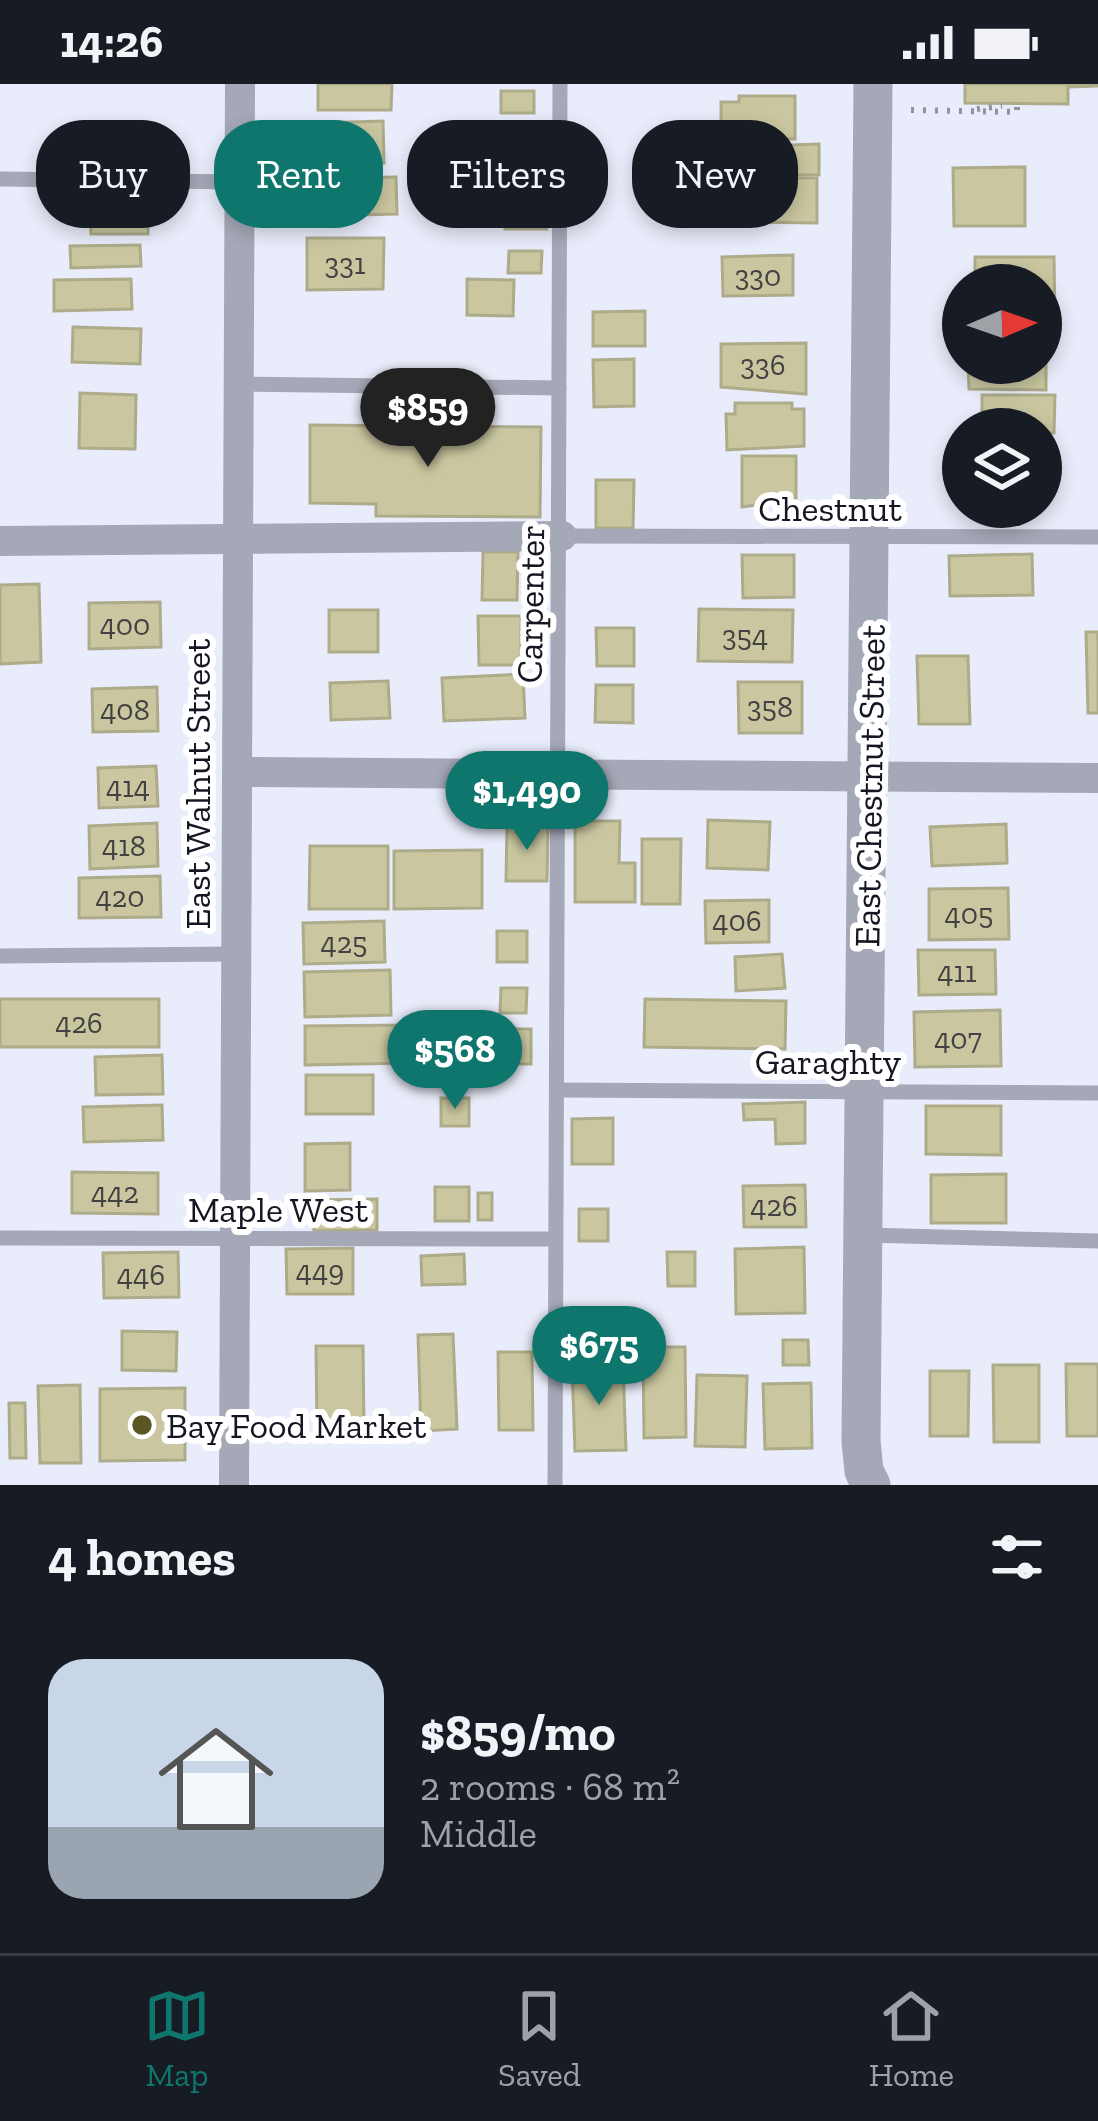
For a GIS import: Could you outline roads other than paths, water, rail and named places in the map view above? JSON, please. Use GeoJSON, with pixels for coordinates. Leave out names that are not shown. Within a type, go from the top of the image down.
{"type":"FeatureCollection","features":[{"type":"Feature","properties":{"kind":"street","name":"East Walnut Street"},"geometry":{"type":"LineString","coordinates":[[240,120],[241,84]]}},
{"type":"Feature","properties":{"kind":"street","name":"East Chestnut Street"},"geometry":{"type":"LineString","coordinates":[[871,1485],[861,1442],[873,84]]}},
{"type":"Feature","properties":{"kind":"street","name":"East Walnut Street"},"geometry":{"type":"LineString","coordinates":[[234,1485],[239,228]]}},
{"type":"Feature","properties":{"kind":"street"},"geometry":{"type":"LineString","coordinates":[[0,541],[562,536]]}},
{"type":"Feature","properties":{"kind":"street"},"geometry":{"type":"LineString","coordinates":[[239,772],[1098,778]]}},
{"type":"Feature","properties":{"kind":"lane","name":"Carpenter"},"geometry":{"type":"LineString","coordinates":[[555,1485],[556,776],[562,536],[560,84]]}},
{"type":"Feature","properties":{"kind":"lane"},"geometry":{"type":"LineString","coordinates":[[0,178],[214,182]]}},
{"type":"Feature","properties":{"kind":"lane"},"geometry":{"type":"LineString","coordinates":[[240,384],[559,388]]}},
{"type":"Feature","properties":{"kind":"lane","name":"Chestnut"},"geometry":{"type":"LineString","coordinates":[[562,536],[1098,537]]}},
{"type":"Feature","properties":{"kind":"lane"},"geometry":{"type":"LineString","coordinates":[[0,956],[235,954]]}},
{"type":"Feature","properties":{"kind":"lane","name":"Garaghty"},"geometry":{"type":"LineString","coordinates":[[557,1090],[1098,1093]]}},
{"type":"Feature","properties":{"kind":"lane"},"geometry":{"type":"LineString","coordinates":[[863,1235],[1098,1241]]}},
{"type":"Feature","properties":{"kind":"lane","name":"Maple West"},"geometry":{"type":"LineString","coordinates":[[0,1238],[555,1239]]}},
{"type":"Feature","properties":{"kind":"place","name":"Bay Food Market"},"geometry":{"type":"Point","coordinates":[142,1425]}}]}
